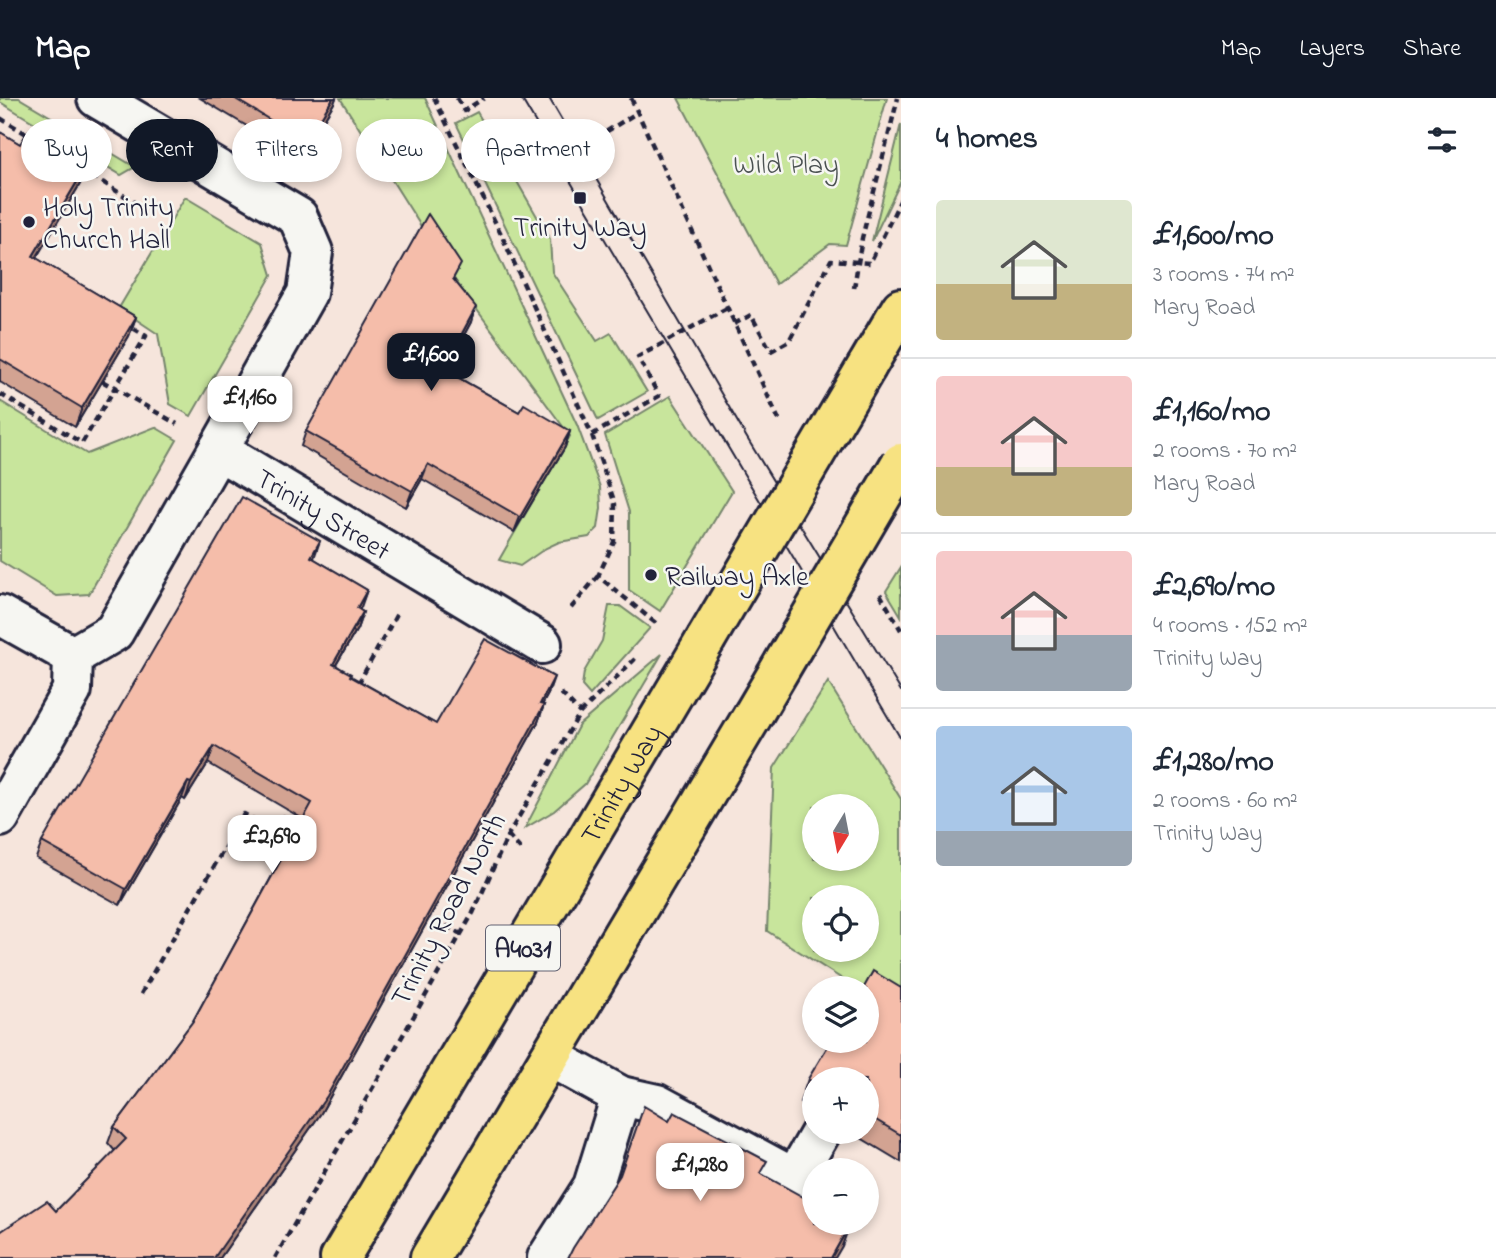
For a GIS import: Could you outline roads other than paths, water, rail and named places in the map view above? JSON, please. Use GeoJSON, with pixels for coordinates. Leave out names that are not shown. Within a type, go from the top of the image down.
{"type":"FeatureCollection","features":[{"type":"Feature","properties":{"kind":"main road","name":"Trinity Way"},"geometry":{"type":"LineString","coordinates":[[340,1258],[901,308]]}},
{"type":"Feature","properties":{"kind":"main road","name":"A4031"},"geometry":{"type":"LineString","coordinates":[[430,1258],[901,463]]}},
{"type":"Feature","properties":{"kind":"street"},"geometry":{"type":"LineString","coordinates":[[73,656],[114,632],[307,293],[313,252],[298,217],[97,98]]}},
{"type":"Feature","properties":{"kind":"street","name":"Trinity Street"},"geometry":{"type":"LineString","coordinates":[[218,450],[542,644]]}},
{"type":"Feature","properties":{"kind":"street"},"geometry":{"type":"LineString","coordinates":[[0,615],[73,656]]}},
{"type":"Feature","properties":{"kind":"street"},"geometry":{"type":"LineString","coordinates":[[0,817],[72,690],[73,656]]}},
{"type":"Feature","properties":{"kind":"street"},"geometry":{"type":"LineString","coordinates":[[550,1057],[621,1096],[657,1104],[802,1183]]}},
{"type":"Feature","properties":{"kind":"street"},"geometry":{"type":"LineString","coordinates":[[547,1258],[593,1186],[621,1096]]}},
{"type":"Feature","properties":{"kind":"tram line"},"geometry":{"type":"LineString","coordinates":[[521,98],[901,739]]}},
{"type":"Feature","properties":{"kind":"tram line"},"geometry":{"type":"LineString","coordinates":[[549,98],[747,438],[901,691]]}},
{"type":"Feature","properties":{"kind":"place","name":"Trinity Way"},"geometry":{"type":"Point","coordinates":[580,198]}},
{"type":"Feature","properties":{"kind":"place","name":"Holy Trinity Church Hall"},"geometry":{"type":"Point","coordinates":[29,222]}},
{"type":"Feature","properties":{"kind":"place","name":"Railway Axle"},"geometry":{"type":"Point","coordinates":[651,575]}},
{"type":"Feature","properties":{"kind":"park label","name":"Wild Play"},"geometry":{"type":"Point","coordinates":[786,163]}}]}
